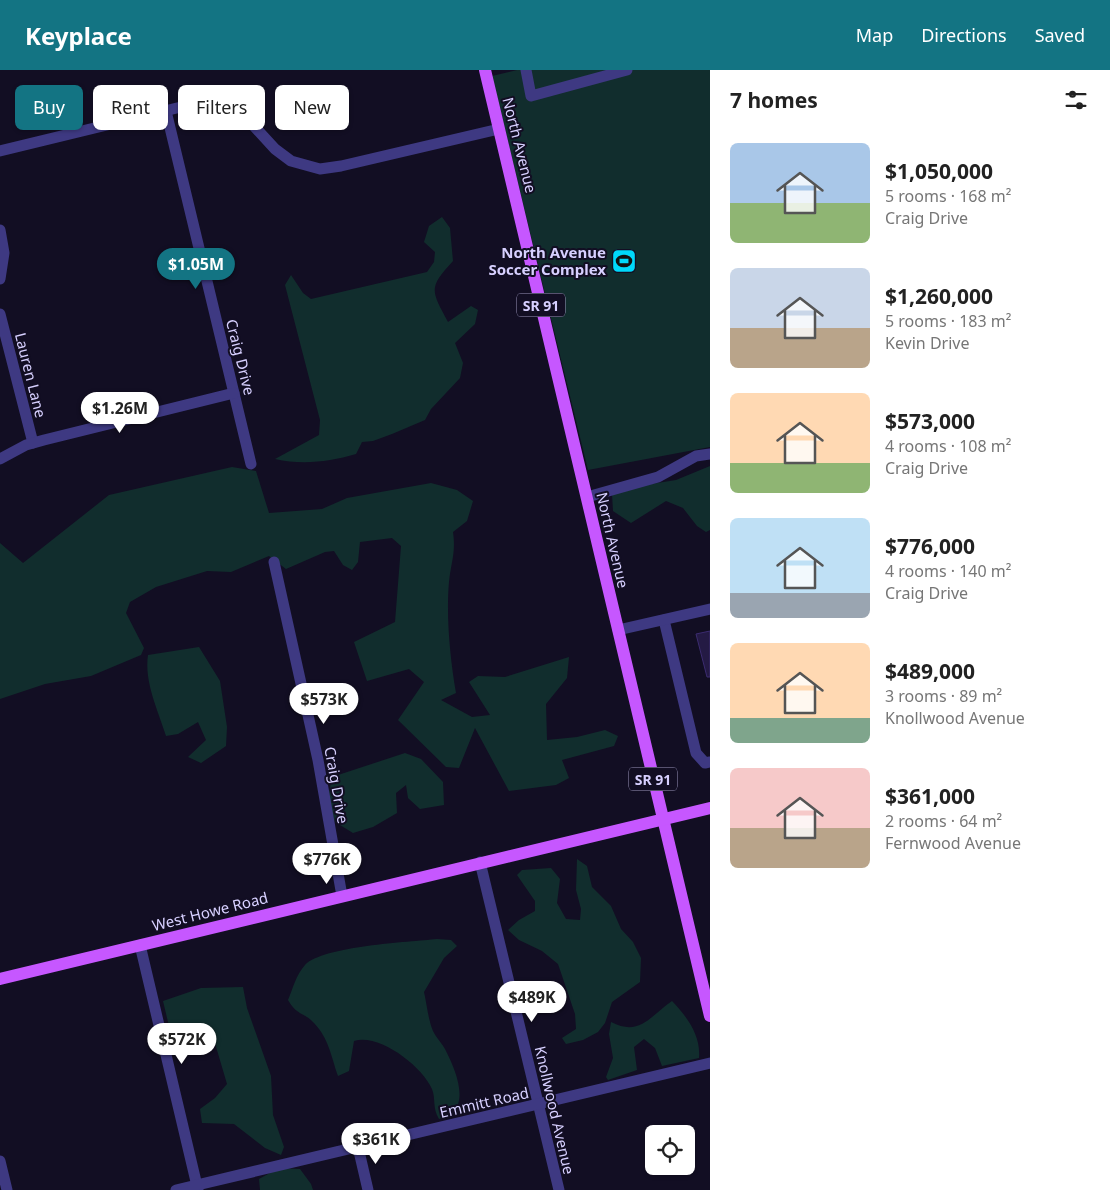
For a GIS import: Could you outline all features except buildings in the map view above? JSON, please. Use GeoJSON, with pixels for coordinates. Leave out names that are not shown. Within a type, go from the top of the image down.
{"type":"FeatureCollection","features":[{"type":"Feature","properties":{"kind":"main road","name":"North Avenue"},"geometry":{"type":"LineString","coordinates":[[487,70],[499,129],[710,1016]]}},
{"type":"Feature","properties":{"kind":"main road","name":"West Howe Road"},"geometry":{"type":"LineString","coordinates":[[0,979],[710,808]]}},
{"type":"Feature","properties":{"kind":"street"},"geometry":{"type":"LineString","coordinates":[[526,70],[531,96],[627,70]]}},
{"type":"Feature","properties":{"kind":"street"},"geometry":{"type":"LineString","coordinates":[[168,111],[210,103],[252,124],[275,149],[291,161],[320,168],[341,166],[499,129]]}},
{"type":"Feature","properties":{"kind":"street","name":"Craig Drive"},"geometry":{"type":"LineString","coordinates":[[168,119],[251,464]]}},
{"type":"Feature","properties":{"kind":"street"},"geometry":{"type":"LineString","coordinates":[[0,151],[93,129]]}},
{"type":"Feature","properties":{"kind":"street"},"geometry":{"type":"LineString","coordinates":[[0,230],[4,254],[0,279]]}},
{"type":"Feature","properties":{"kind":"street","name":"Lauren Lane"},"geometry":{"type":"LineString","coordinates":[[0,314],[33,443]]}},
{"type":"Feature","properties":{"kind":"street"},"geometry":{"type":"LineString","coordinates":[[0,459],[33,443],[234,393]]}},
{"type":"Feature","properties":{"kind":"street"},"geometry":{"type":"LineString","coordinates":[[586,497],[658,477],[696,456],[710,454]]}},
{"type":"Feature","properties":{"kind":"street","name":"Craig Drive"},"geometry":{"type":"LineString","coordinates":[[274,562],[316,751],[342,896]]}},
{"type":"Feature","properties":{"kind":"street"},"geometry":{"type":"LineString","coordinates":[[618,630],[710,609]]}},
{"type":"Feature","properties":{"kind":"street"},"geometry":{"type":"LineString","coordinates":[[664,620],[696,753],[705,763],[710,762]]}},
{"type":"Feature","properties":{"kind":"street","name":"Knollwood Avenue"},"geometry":{"type":"LineString","coordinates":[[480,862],[559,1190]]}},
{"type":"Feature","properties":{"kind":"street"},"geometry":{"type":"LineString","coordinates":[[140,946],[197,1188]]}},
{"type":"Feature","properties":{"kind":"street","name":"Emmitt Road"},"geometry":{"type":"LineString","coordinates":[[176,1190],[197,1188],[358,1147],[710,1063]]}},
{"type":"Feature","properties":{"kind":"street"},"geometry":{"type":"LineString","coordinates":[[358,1147],[368,1190]]}},
{"type":"Feature","properties":{"kind":"street"},"geometry":{"type":"LineString","coordinates":[[0,1161],[7,1190]]}},
{"type":"Feature","properties":{"kind":"green space","name":"North Avenue Soccer Complex"},"geometry":{"type":"Polygon","coordinates":[[[517,70],[710,70],[710,447],[588,470],[492,76],[517,70]]]}},
{"type":"Feature","properties":{"kind":"green space"},"geometry":{"type":"Polygon","coordinates":[[[442,217],[450,228],[453,261],[439,277],[436,284],[435,290],[438,303],[448,322],[471,306],[478,310],[475,324],[455,343],[463,363],[460,378],[431,409],[425,420],[373,441],[362,442],[356,454],[316,462],[295,462],[275,459],[319,435],[320,420],[285,285],[291,275],[303,293],[311,299],[427,272],[434,262],[435,252],[424,242],[429,226],[442,217]]]}},
{"type":"Feature","properties":{"kind":"green space"},"geometry":{"type":"Polygon","coordinates":[[[710,466],[710,530],[706,532],[697,526],[683,508],[666,501],[631,523],[613,511],[612,494],[645,485],[676,480],[710,466]]]}},
{"type":"Feature","properties":{"kind":"green space"},"geometry":{"type":"Polygon","coordinates":[[[232,467],[256,471],[269,513],[322,509],[347,498],[431,483],[457,490],[473,501],[467,521],[453,532],[454,552],[449,582],[448,623],[456,693],[441,700],[472,717],[490,715],[469,682],[478,676],[505,677],[569,657],[567,678],[546,704],[547,740],[577,737],[605,730],[618,736],[614,746],[562,760],[569,778],[556,785],[509,791],[475,728],[459,768],[446,767],[398,720],[424,682],[409,669],[367,681],[354,642],[395,622],[401,546],[392,538],[360,542],[358,562],[352,570],[343,565],[334,551],[325,552],[286,569],[269,556],[231,572],[207,571],[156,587],[130,602],[126,613],[144,648],[141,655],[91,676],[45,684],[0,699],[0,543],[23,563],[109,495],[232,467]]]}},
{"type":"Feature","properties":{"kind":"green space"},"geometry":{"type":"Polygon","coordinates":[[[199,647],[220,681],[227,727],[226,746],[201,763],[188,757],[206,740],[198,722],[178,734],[166,736],[152,696],[147,665],[148,655],[199,647]]]}},
{"type":"Feature","properties":{"kind":"green space"},"geometry":{"type":"Polygon","coordinates":[[[405,753],[421,759],[443,782],[444,805],[420,809],[408,798],[406,785],[396,793],[397,813],[373,827],[353,833],[335,822],[328,799],[332,777],[405,753]]]}},
{"type":"Feature","properties":{"kind":"green space"},"geometry":{"type":"Polygon","coordinates":[[[577,859],[587,866],[592,887],[611,906],[621,929],[633,942],[641,958],[640,982],[612,1002],[605,1023],[598,1032],[583,1040],[566,1044],[562,1038],[576,1029],[575,1014],[558,964],[542,951],[519,940],[508,930],[519,920],[535,911],[535,901],[517,875],[522,870],[551,868],[560,879],[557,903],[566,919],[580,920],[581,909],[576,890],[577,859]]]}},
{"type":"Feature","properties":{"kind":"green space"},"geometry":{"type":"Polygon","coordinates":[[[437,939],[451,940],[457,946],[444,958],[424,992],[431,1026],[434,1034],[445,1048],[458,1080],[459,1091],[456,1109],[450,1115],[439,1119],[432,1089],[427,1080],[410,1062],[399,1053],[387,1047],[364,1040],[354,1041],[349,1071],[338,1076],[323,1035],[310,1020],[294,1009],[288,1000],[299,973],[305,965],[329,953],[367,946],[437,939]]]}},
{"type":"Feature","properties":{"kind":"green space"},"geometry":{"type":"Polygon","coordinates":[[[243,987],[247,1008],[271,1076],[273,1115],[284,1147],[281,1155],[265,1148],[234,1124],[202,1123],[200,1109],[215,1098],[227,1084],[214,1040],[207,1034],[173,1043],[163,1001],[201,988],[243,987]]]}},
{"type":"Feature","properties":{"kind":"green space"},"geometry":{"type":"Polygon","coordinates":[[[672,1001],[692,1027],[698,1042],[699,1058],[662,1066],[655,1048],[644,1039],[634,1047],[637,1070],[608,1080],[606,1077],[613,1058],[609,1034],[611,1022],[621,1026],[637,1026],[651,1018],[672,1001]]]}},
{"type":"Feature","properties":{"kind":"green space"},"geometry":{"type":"Polygon","coordinates":[[[279,1168],[300,1169],[313,1190],[260,1190],[259,1179],[279,1168]]]}},
{"type":"Feature","properties":{"kind":"place","name":"North Avenue Soccer Complex"},"geometry":{"type":"Point","coordinates":[624,261]}}]}
